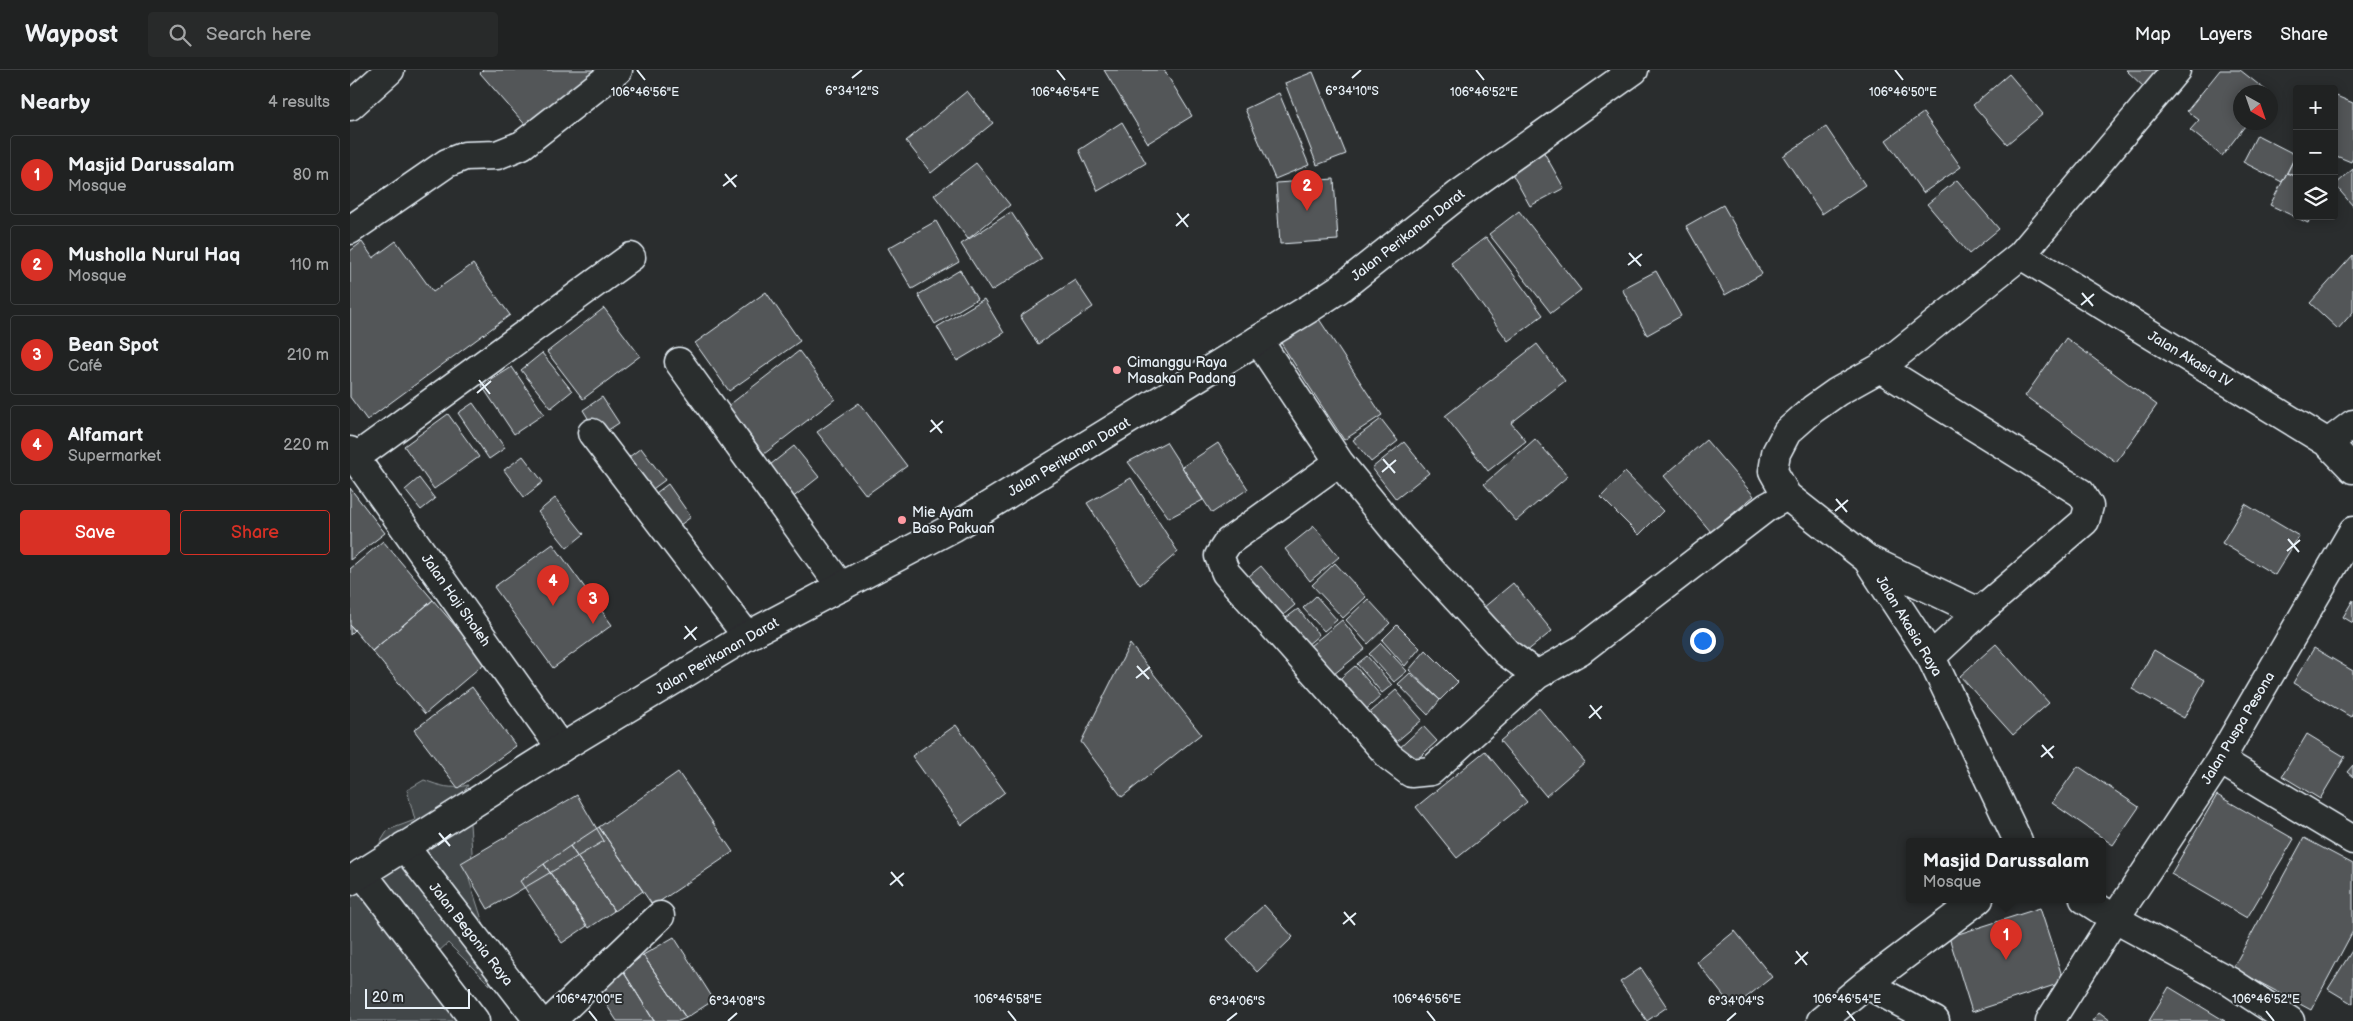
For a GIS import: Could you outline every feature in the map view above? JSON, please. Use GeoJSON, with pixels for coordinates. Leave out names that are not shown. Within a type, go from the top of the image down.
{"type":"FeatureCollection","features":[{"type":"Feature","properties":{"kind":"street"},"geometry":{"type":"LineString","coordinates":[[350,106],[390,70]]}},
{"type":"Feature","properties":{"kind":"street"},"geometry":{"type":"LineString","coordinates":[[350,230],[447,163],[465,156],[497,155],[522,145],[618,70]]}},
{"type":"Feature","properties":{"kind":"street","name":"Jalan Perikanan Darat"},"geometry":{"type":"LineString","coordinates":[[356,877],[561,748],[747,636],[954,527],[1342,287],[1458,195],[1634,70]]}},
{"type":"Feature","properties":{"kind":"street"},"geometry":{"type":"LineString","coordinates":[[1339,462],[1228,542],[1219,556],[1226,573],[1390,757],[1411,772],[1431,771],[1538,675],[1581,650],[1767,507],[1787,496],[1773,471],[1776,453],[1787,432],[1813,409],[1837,392],[1880,368],[2021,255],[2176,70]]}},
{"type":"Feature","properties":{"kind":"street","name":"Jalan Akasia IV"},"geometry":{"type":"LineString","coordinates":[[2021,255],[2328,443],[2353,469]]}},
{"type":"Feature","properties":{"kind":"street"},"geometry":{"type":"LineString","coordinates":[[352,454],[631,257]]}},
{"type":"Feature","properties":{"kind":"street"},"geometry":{"type":"LineString","coordinates":[[1258,340],[1339,462],[1401,538],[1507,653],[1538,675]]}},
{"type":"Feature","properties":{"kind":"street"},"geometry":{"type":"LineString","coordinates":[[679,362],[841,587]]}},
{"type":"Feature","properties":{"kind":"street"},"geometry":{"type":"LineString","coordinates":[[1880,368],[2081,493],[2089,506],[2085,521],[1979,612],[1931,657]]}},
{"type":"Feature","properties":{"kind":"street"},"geometry":{"type":"LineString","coordinates":[[2328,443],[2353,424]]}},
{"type":"Feature","properties":{"kind":"street"},"geometry":{"type":"LineString","coordinates":[[592,433],[747,636]]}},
{"type":"Feature","properties":{"kind":"street","name":"Jalan Haji Sholeh"},"geometry":{"type":"LineString","coordinates":[[352,454],[561,748]]}},
{"type":"Feature","properties":{"kind":"street","name":"Jalan Akasia Raya"},"geometry":{"type":"LineString","coordinates":[[1787,496],[1867,559],[1931,657],[2017,838]]}},
{"type":"Feature","properties":{"kind":"street","name":"Jalan Puspa Pesona"},"geometry":{"type":"LineString","coordinates":[[2050,1021],[2220,760],[2353,531]]}},
{"type":"Feature","properties":{"kind":"street"},"geometry":{"type":"LineString","coordinates":[[1867,559],[1979,612]]}},
{"type":"Feature","properties":{"kind":"street"},"geometry":{"type":"LineString","coordinates":[[2220,760],[2353,840]]}},
{"type":"Feature","properties":{"kind":"street","name":"Jalan Begonia Raya"},"geometry":{"type":"LineString","coordinates":[[404,846],[539,1021]]}},
{"type":"Feature","properties":{"kind":"street"},"geometry":{"type":"LineString","coordinates":[[356,877],[475,1021]]}},
{"type":"Feature","properties":{"kind":"street"},"geometry":{"type":"LineString","coordinates":[[1821,1021],[1866,984],[1975,903]]}},
{"type":"Feature","properties":{"kind":"street"},"geometry":{"type":"LineString","coordinates":[[2090,903],[2115,919],[2229,981],[2290,1021]]}},
{"type":"Feature","properties":{"kind":"street"},"geometry":{"type":"LineString","coordinates":[[551,1021],[660,916]]}},
{"type":"Feature","properties":{"kind":"street"},"geometry":{"type":"LineString","coordinates":[[1866,984],[1935,1021]]}},
{"type":"Feature","properties":{"kind":"shaded area"},"geometry":{"type":"Polygon","coordinates":[[[424,780],[446,787],[468,785],[459,801],[470,824],[472,852],[469,879],[485,929],[490,985],[448,943],[427,962],[467,1021],[350,1021],[350,899],[398,858],[364,868],[388,830],[415,820],[407,790],[424,780]]]}},
{"type":"Feature","properties":{"kind":"building"},"geometry":{"type":"Polygon","coordinates":[[[483,70],[595,70],[528,128],[480,73],[483,70]]]}},
{"type":"Feature","properties":{"kind":"building"},"geometry":{"type":"Polygon","coordinates":[[[1104,70],[1164,70],[1192,116],[1148,143],[1104,70]]]}},
{"type":"Feature","properties":{"kind":"building"},"geometry":{"type":"Polygon","coordinates":[[[2126,70],[2166,70],[2147,90],[2126,70]]]}},
{"type":"Feature","properties":{"kind":"building"},"geometry":{"type":"Polygon","coordinates":[[[2220,70],[2240,70],[2259,85],[2233,85],[2233,130],[2242,130],[2222,156],[2190,130],[2199,120],[2187,111],[2220,70]]]}},
{"type":"Feature","properties":{"kind":"building"},"geometry":{"type":"Polygon","coordinates":[[[1313,72],[1346,154],[1317,165],[1285,83],[1313,72]]]}},
{"type":"Feature","properties":{"kind":"building"},"geometry":{"type":"Polygon","coordinates":[[[2009,74],[2043,114],[2007,144],[1973,105],[2009,74]]]}},
{"type":"Feature","properties":{"kind":"building"},"geometry":{"type":"Polygon","coordinates":[[[967,91],[993,123],[931,173],[906,141],[967,91]]]}},
{"type":"Feature","properties":{"kind":"building"},"geometry":{"type":"Polygon","coordinates":[[[1279,93],[1309,165],[1275,179],[1245,109],[1279,93]]]}},
{"type":"Feature","properties":{"kind":"building"},"geometry":{"type":"Polygon","coordinates":[[[2338,97],[2353,103],[2353,157],[2351,162],[2338,157],[2338,97]]]}},
{"type":"Feature","properties":{"kind":"building"},"geometry":{"type":"Polygon","coordinates":[[[1923,113],[1961,167],[1923,193],[1886,140],[1923,113]]]}},
{"type":"Feature","properties":{"kind":"building"},"geometry":{"type":"Polygon","coordinates":[[[1122,122],[1146,163],[1098,191],[1079,150],[1122,122]]]}},
{"type":"Feature","properties":{"kind":"building"},"geometry":{"type":"Polygon","coordinates":[[[1826,127],[1865,185],[1822,214],[1783,156],[1826,127]]]}},
{"type":"Feature","properties":{"kind":"building"},"geometry":{"type":"Polygon","coordinates":[[[2257,135],[2293,153],[2293,161],[2282,182],[2243,162],[2257,135]]]}},
{"type":"Feature","properties":{"kind":"building"},"geometry":{"type":"Polygon","coordinates":[[[1542,149],[1564,188],[1530,206],[1509,168],[1542,149]]]}},
{"type":"Feature","properties":{"kind":"building"},"geometry":{"type":"Polygon","coordinates":[[[2293,161],[2293,175],[2287,173],[2293,161]]]}},
{"type":"Feature","properties":{"kind":"building"},"geometry":{"type":"Polygon","coordinates":[[[976,163],[1010,205],[968,239],[934,195],[976,163]]]}},
{"type":"Feature","properties":{"kind":"building"},"geometry":{"type":"Polygon","coordinates":[[[2353,169],[2353,206],[2338,188],[2338,182],[2353,169]]]}},
{"type":"Feature","properties":{"kind":"building"},"geometry":{"type":"Polygon","coordinates":[[[2287,173],[2293,175],[2293,216],[2270,205],[2287,173]]]}},
{"type":"Feature","properties":{"kind":"building"},"geometry":{"type":"Polygon","coordinates":[[[1334,179],[1338,240],[1280,244],[1276,183],[1334,179]]]}},
{"type":"Feature","properties":{"kind":"building"},"geometry":{"type":"Polygon","coordinates":[[[1957,180],[1999,229],[1969,254],[1927,204],[1957,180]]]}},
{"type":"Feature","properties":{"kind":"building"},"geometry":{"type":"Polygon","coordinates":[[[1723,205],[1762,274],[1725,295],[1686,226],[1723,205]]]}},
{"type":"Feature","properties":{"kind":"building"},"geometry":{"type":"Polygon","coordinates":[[[1519,211],[1581,290],[1551,313],[1489,234],[1519,211]]]}},
{"type":"Feature","properties":{"kind":"building"},"geometry":{"type":"Polygon","coordinates":[[[1011,212],[1042,259],[991,291],[961,244],[1011,212]]]}},
{"type":"Feature","properties":{"kind":"building"},"geometry":{"type":"Polygon","coordinates":[[[936,221],[959,262],[912,289],[888,248],[936,221]]]}},
{"type":"Feature","properties":{"kind":"building"},"geometry":{"type":"Polygon","coordinates":[[[1486,237],[1543,315],[1508,341],[1451,263],[1486,237]]]}},
{"type":"Feature","properties":{"kind":"building"},"geometry":{"type":"Polygon","coordinates":[[[396,241],[433,292],[473,264],[510,315],[367,420],[350,397],[350,251],[362,242],[373,258],[396,241]]]}},
{"type":"Feature","properties":{"kind":"building"},"geometry":{"type":"Polygon","coordinates":[[[2353,255],[2353,312],[2338,329],[2310,303],[2353,255]]]}},
{"type":"Feature","properties":{"kind":"building"},"geometry":{"type":"Polygon","coordinates":[[[960,270],[977,299],[935,324],[918,295],[960,270]]]}},
{"type":"Feature","properties":{"kind":"building"},"geometry":{"type":"Polygon","coordinates":[[[1656,271],[1681,316],[1647,335],[1622,289],[1656,271]]]}},
{"type":"Feature","properties":{"kind":"building"},"geometry":{"type":"Polygon","coordinates":[[[1075,280],[1093,307],[1038,344],[1020,316],[1075,280]]]}},
{"type":"Feature","properties":{"kind":"building"},"geometry":{"type":"Polygon","coordinates":[[[766,292],[800,341],[729,391],[695,343],[766,292]]]}},
{"type":"Feature","properties":{"kind":"building"},"geometry":{"type":"Polygon","coordinates":[[[984,299],[1004,333],[957,361],[937,327],[984,299]]]}},
{"type":"Feature","properties":{"kind":"building"},"geometry":{"type":"Polygon","coordinates":[[[604,308],[640,356],[583,399],[547,352],[604,308]]]}},
{"type":"Feature","properties":{"kind":"building"},"geometry":{"type":"Polygon","coordinates":[[[1319,319],[1382,415],[1344,440],[1281,343],[1319,319]]]}},
{"type":"Feature","properties":{"kind":"building"},"geometry":{"type":"Polygon","coordinates":[[[2066,338],[2157,405],[2116,462],[2025,396],[2066,338]]]}},
{"type":"Feature","properties":{"kind":"building"},"geometry":{"type":"Polygon","coordinates":[[[1537,344],[1565,381],[1511,423],[1526,441],[1488,471],[1445,416],[1537,344]]]}},
{"type":"Feature","properties":{"kind":"building"},"geometry":{"type":"Polygon","coordinates":[[[799,351],[835,399],[764,454],[728,406],[799,351]]]}},
{"type":"Feature","properties":{"kind":"building"},"geometry":{"type":"Polygon","coordinates":[[[542,353],[572,391],[551,408],[521,370],[542,353]]]}},
{"type":"Feature","properties":{"kind":"building"},"geometry":{"type":"Polygon","coordinates":[[[512,367],[544,414],[514,434],[482,386],[512,367]]]}},
{"type":"Feature","properties":{"kind":"building"},"geometry":{"type":"Polygon","coordinates":[[[602,397],[619,423],[599,436],[583,410],[602,397]]]}},
{"type":"Feature","properties":{"kind":"building"},"geometry":{"type":"Polygon","coordinates":[[[473,403],[505,448],[489,459],[458,413],[473,403]]]}},
{"type":"Feature","properties":{"kind":"building"},"geometry":{"type":"Polygon","coordinates":[[[859,403],[907,466],[866,495],[817,432],[859,403]]]}},
{"type":"Feature","properties":{"kind":"building"},"geometry":{"type":"Polygon","coordinates":[[[448,414],[479,457],[434,489],[404,446],[448,414]]]}},
{"type":"Feature","properties":{"kind":"building"},"geometry":{"type":"Polygon","coordinates":[[[1381,419],[1398,441],[1371,462],[1353,440],[1381,419]]]}},
{"type":"Feature","properties":{"kind":"building"},"geometry":{"type":"Polygon","coordinates":[[[1535,439],[1568,476],[1516,521],[1484,484],[1535,439]]]}},
{"type":"Feature","properties":{"kind":"building"},"geometry":{"type":"Polygon","coordinates":[[[1706,440],[1754,496],[1711,532],[1664,476],[1706,440]]]}},
{"type":"Feature","properties":{"kind":"building"},"geometry":{"type":"Polygon","coordinates":[[[1166,442],[1203,500],[1169,518],[1128,462],[1166,442]]]}},
{"type":"Feature","properties":{"kind":"building"},"geometry":{"type":"Polygon","coordinates":[[[1404,442],[1429,473],[1396,499],[1372,468],[1404,442]]]}},
{"type":"Feature","properties":{"kind":"building"},"geometry":{"type":"Polygon","coordinates":[[[1218,443],[1248,489],[1212,513],[1182,467],[1218,443]]]}},
{"type":"Feature","properties":{"kind":"building"},"geometry":{"type":"Polygon","coordinates":[[[794,446],[819,477],[786,503],[761,472],[794,446]]]}},
{"type":"Feature","properties":{"kind":"building"},"geometry":{"type":"Polygon","coordinates":[[[641,448],[665,480],[646,494],[621,463],[641,448]]]}},
{"type":"Feature","properties":{"kind":"building"},"geometry":{"type":"Polygon","coordinates":[[[523,456],[543,482],[524,497],[504,470],[523,456]]]}},
{"type":"Feature","properties":{"kind":"building"},"geometry":{"type":"Polygon","coordinates":[[[1625,472],[1663,511],[1639,535],[1601,497],[1625,472]]]}},
{"type":"Feature","properties":{"kind":"building"},"geometry":{"type":"Polygon","coordinates":[[[419,478],[435,499],[421,510],[405,490],[419,478]]]}},
{"type":"Feature","properties":{"kind":"building"},"geometry":{"type":"Polygon","coordinates":[[[1131,478],[1178,552],[1140,585],[1087,503],[1131,478]]]}},
{"type":"Feature","properties":{"kind":"building"},"geometry":{"type":"Polygon","coordinates":[[[668,484],[691,517],[672,531],[648,499],[668,484]]]}},
{"type":"Feature","properties":{"kind":"building"},"geometry":{"type":"Polygon","coordinates":[[[350,488],[385,533],[350,560],[350,488]]]}},
{"type":"Feature","properties":{"kind":"building"},"geometry":{"type":"Polygon","coordinates":[[[555,498],[584,534],[567,548],[538,512],[555,498]]]}},
{"type":"Feature","properties":{"kind":"building"},"geometry":{"type":"Polygon","coordinates":[[[2245,504],[2299,536],[2275,575],[2222,543],[2245,504]]]}},
{"type":"Feature","properties":{"kind":"building"},"geometry":{"type":"Polygon","coordinates":[[[1314,526],[1339,557],[1310,581],[1285,549],[1314,526]]]}},
{"type":"Feature","properties":{"kind":"building"},"geometry":{"type":"Polygon","coordinates":[[[383,541],[433,600],[372,651],[350,625],[350,569],[383,541]]]}},
{"type":"Feature","properties":{"kind":"building"},"geometry":{"type":"Polygon","coordinates":[[[553,544],[612,625],[553,668],[494,587],[553,544]]]}},
{"type":"Feature","properties":{"kind":"building"},"geometry":{"type":"Polygon","coordinates":[[[1335,563],[1366,597],[1343,618],[1312,585],[1335,563]]]}},
{"type":"Feature","properties":{"kind":"building"},"geometry":{"type":"Polygon","coordinates":[[[1261,566],[1295,605],[1276,621],[1242,582],[1261,566]]]}},
{"type":"Feature","properties":{"kind":"building"},"geometry":{"type":"Polygon","coordinates":[[[1513,583],[1552,631],[1521,656],[1483,608],[1513,583]]]}},
{"type":"Feature","properties":{"kind":"building"},"geometry":{"type":"Polygon","coordinates":[[[1316,596],[1337,620],[1324,631],[1303,608],[1316,596]]]}},
{"type":"Feature","properties":{"kind":"building"},"geometry":{"type":"Polygon","coordinates":[[[1368,599],[1390,623],[1368,644],[1346,620],[1368,599]]]}},
{"type":"Feature","properties":{"kind":"building"},"geometry":{"type":"Polygon","coordinates":[[[433,600],[486,662],[425,714],[372,651],[433,600]]]}},
{"type":"Feature","properties":{"kind":"building"},"geometry":{"type":"Polygon","coordinates":[[[2353,600],[2353,623],[2343,617],[2353,600]]]}},
{"type":"Feature","properties":{"kind":"building"},"geometry":{"type":"Polygon","coordinates":[[[1298,609],[1319,635],[1300,651],[1278,624],[1298,609]]]}},
{"type":"Feature","properties":{"kind":"building"},"geometry":{"type":"Polygon","coordinates":[[[1342,620],[1365,649],[1328,679],[1305,650],[1342,620]]]}},
{"type":"Feature","properties":{"kind":"building"},"geometry":{"type":"Polygon","coordinates":[[[350,625],[355,630],[350,635],[350,625]]]}},
{"type":"Feature","properties":{"kind":"building"},"geometry":{"type":"Polygon","coordinates":[[[1397,625],[1420,648],[1405,666],[1382,640],[1397,625]]]}},
{"type":"Feature","properties":{"kind":"building"},"geometry":{"type":"Polygon","coordinates":[[[1381,643],[1407,671],[1394,682],[1369,654],[1381,643]]]}},
{"type":"Feature","properties":{"kind":"building"},"geometry":{"type":"Polygon","coordinates":[[[1130,644],[1201,734],[1122,797],[1081,742],[1130,644]]]}},
{"type":"Feature","properties":{"kind":"building"},"geometry":{"type":"Polygon","coordinates":[[[1996,644],[2049,703],[2013,735],[1960,676],[1996,644]]]}},
{"type":"Feature","properties":{"kind":"building"},"geometry":{"type":"Polygon","coordinates":[[[2314,648],[2353,671],[2353,713],[2351,717],[2293,683],[2314,648]]]}},
{"type":"Feature","properties":{"kind":"building"},"geometry":{"type":"Polygon","coordinates":[[[1426,650],[1458,682],[1440,700],[1409,670],[1426,650]]]}},
{"type":"Feature","properties":{"kind":"building"},"geometry":{"type":"Polygon","coordinates":[[[2154,650],[2205,680],[2184,718],[2132,689],[2154,650]]]}},
{"type":"Feature","properties":{"kind":"building"},"geometry":{"type":"Polygon","coordinates":[[[1367,656],[1392,685],[1382,693],[1357,664],[1367,656]]]}},
{"type":"Feature","properties":{"kind":"building"},"geometry":{"type":"Polygon","coordinates":[[[1355,666],[1381,696],[1361,714],[1335,683],[1355,666]]]}},
{"type":"Feature","properties":{"kind":"building"},"geometry":{"type":"Polygon","coordinates":[[[1410,673],[1440,700],[1428,715],[1398,684],[1410,673]]]}},
{"type":"Feature","properties":{"kind":"building"},"geometry":{"type":"Polygon","coordinates":[[[472,687],[516,746],[458,788],[414,730],[472,687]]]}},
{"type":"Feature","properties":{"kind":"building"},"geometry":{"type":"Polygon","coordinates":[[[1396,690],[1422,720],[1390,747],[1364,718],[1396,690]]]}},
{"type":"Feature","properties":{"kind":"building"},"geometry":{"type":"Polygon","coordinates":[[[1539,708],[1585,762],[1546,796],[1500,741],[1539,708]]]}},
{"type":"Feature","properties":{"kind":"building"},"geometry":{"type":"Polygon","coordinates":[[[956,725],[1005,792],[962,825],[912,756],[956,725]]]}},
{"type":"Feature","properties":{"kind":"building"},"geometry":{"type":"Polygon","coordinates":[[[1423,726],[1437,741],[1412,764],[1393,754],[1423,726]]]}},
{"type":"Feature","properties":{"kind":"building"},"geometry":{"type":"Polygon","coordinates":[[[2307,734],[2345,757],[2320,799],[2282,776],[2307,734]]]}},
{"type":"Feature","properties":{"kind":"building"},"geometry":{"type":"Polygon","coordinates":[[[1485,751],[1527,802],[1457,858],[1416,807],[1485,751]]]}},
{"type":"Feature","properties":{"kind":"building"},"geometry":{"type":"Polygon","coordinates":[[[2353,765],[2353,777],[2347,772],[2353,765]]]}},
{"type":"Feature","properties":{"kind":"building"},"geometry":{"type":"Polygon","coordinates":[[[2078,766],[2139,807],[2113,845],[2106,840],[2106,838],[2103,838],[2052,803],[2078,766]]]}},
{"type":"Feature","properties":{"kind":"building"},"geometry":{"type":"Polygon","coordinates":[[[678,772],[733,852],[653,906],[599,827],[678,772]]]}},
{"type":"Feature","properties":{"kind":"building"},"geometry":{"type":"Polygon","coordinates":[[[577,795],[604,841],[488,909],[461,863],[577,795]]]}},
{"type":"Feature","properties":{"kind":"building"},"geometry":{"type":"Polygon","coordinates":[[[2217,795],[2294,839],[2247,918],[2171,874],[2217,795]]]}},
{"type":"Feature","properties":{"kind":"building"},"geometry":{"type":"Polygon","coordinates":[[[599,827],[643,891],[614,911],[570,846],[599,827]]]}},
{"type":"Feature","properties":{"kind":"building"},"geometry":{"type":"Polygon","coordinates":[[[2304,838],[2353,864],[2353,931],[2311,1010],[2233,968],[2304,838]]]}},
{"type":"Feature","properties":{"kind":"building"},"geometry":{"type":"Polygon","coordinates":[[[570,846],[614,911],[589,928],[544,864],[570,846]]]}},
{"type":"Feature","properties":{"kind":"building"},"geometry":{"type":"Polygon","coordinates":[[[544,864],[587,926],[562,943],[520,881],[544,864]]]}},
{"type":"Feature","properties":{"kind":"building"},"geometry":{"type":"Polygon","coordinates":[[[1264,905],[1293,937],[1257,972],[1227,939],[1264,905]]]}},
{"type":"Feature","properties":{"kind":"building"},"geometry":{"type":"Polygon","coordinates":[[[2040,908],[2064,982],[1972,1012],[1949,937],[2040,908]]]}},
{"type":"Feature","properties":{"kind":"building"},"geometry":{"type":"Polygon","coordinates":[[[1735,931],[1772,977],[1733,1008],[1697,962],[1735,931]]]}},
{"type":"Feature","properties":{"kind":"building"},"geometry":{"type":"Polygon","coordinates":[[[674,937],[714,1000],[686,1018],[643,955],[674,937]]]}},
{"type":"Feature","properties":{"kind":"building"},"geometry":{"type":"Polygon","coordinates":[[[2353,949],[2353,1004],[2328,989],[2353,949]]]}},
{"type":"Feature","properties":{"kind":"building"},"geometry":{"type":"Polygon","coordinates":[[[643,955],[686,1018],[679,1021],[654,1021],[623,971],[643,955]]]}},
{"type":"Feature","properties":{"kind":"building"},"geometry":{"type":"Polygon","coordinates":[[[1641,968],[1667,1007],[1647,1021],[1620,982],[1641,968]]]}},
{"type":"Feature","properties":{"kind":"building"},"geometry":{"type":"Polygon","coordinates":[[[623,971],[654,1021],[617,1021],[596,989],[623,971]]]}},
{"type":"Feature","properties":{"kind":"building"},"geometry":{"type":"Polygon","coordinates":[[[2169,987],[2225,1021],[2149,1021],[2169,987]]]}},
{"type":"Feature","properties":{"kind":"building"},"geometry":{"type":"Polygon","coordinates":[[[2099,1012],[2111,1021],[2092,1021],[2099,1012]]]}},
{"type":"Feature","properties":{"kind":"place","name":"Musholla Nurul Haq"},"geometry":{"type":"Point","coordinates":[1307,211]}},
{"type":"Feature","properties":{"kind":"place","name":"Cimanggu Raya Masakan Padang"},"geometry":{"type":"Point","coordinates":[1117,370]}},
{"type":"Feature","properties":{"kind":"place","name":"Mie Ayam Baso Pakuan"},"geometry":{"type":"Point","coordinates":[902,520]}},
{"type":"Feature","properties":{"kind":"place","name":"Alfamart"},"geometry":{"type":"Point","coordinates":[553,606]}},
{"type":"Feature","properties":{"kind":"place","name":"Bean Spot"},"geometry":{"type":"Point","coordinates":[593,624]}},
{"type":"Feature","properties":{"kind":"place","name":"Masjid Darussalam"},"geometry":{"type":"Point","coordinates":[2006,960]}}]}
